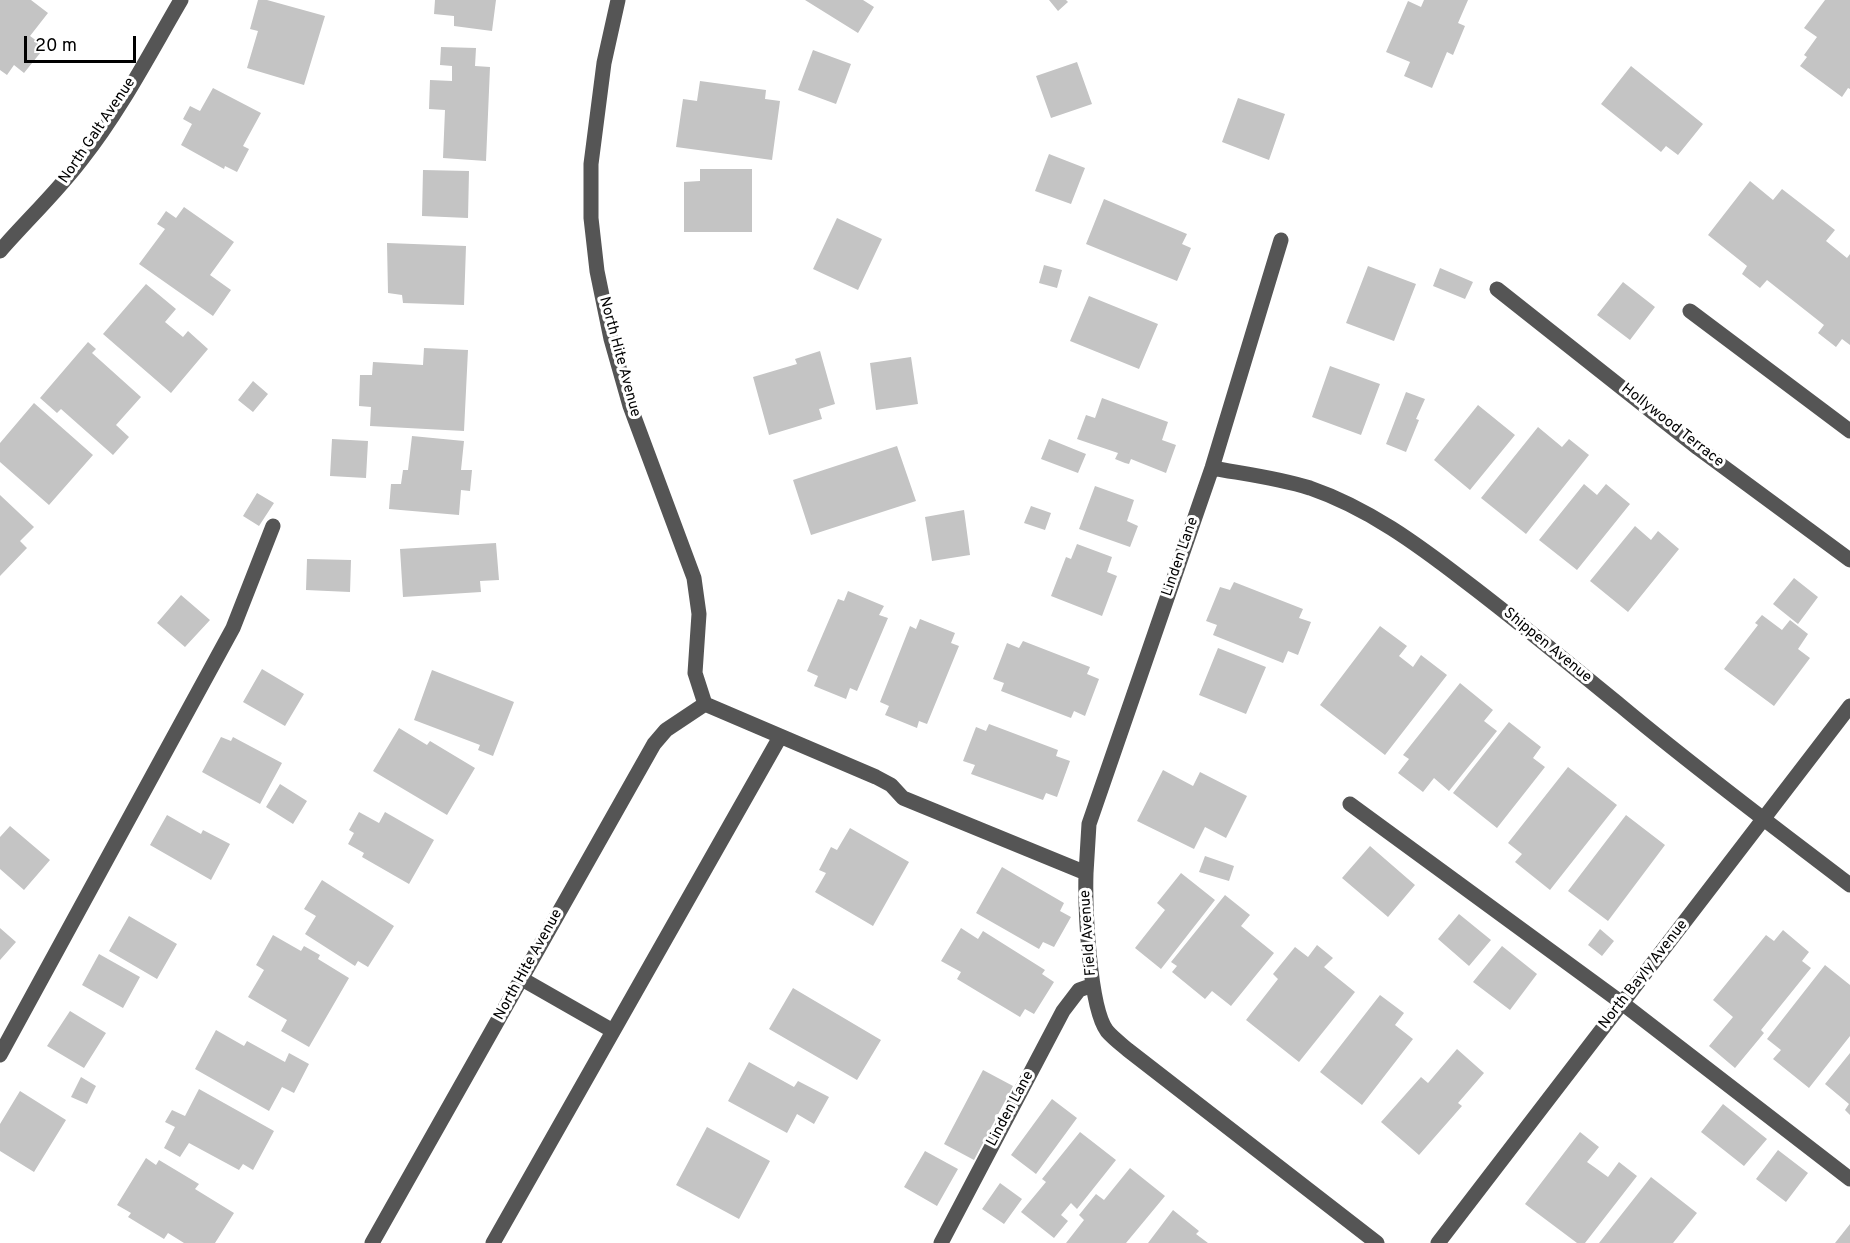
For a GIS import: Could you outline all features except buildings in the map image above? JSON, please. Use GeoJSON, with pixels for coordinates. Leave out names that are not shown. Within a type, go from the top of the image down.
{"type":"FeatureCollection","features":[{"type":"Feature","properties":{"kind":"street","name":"North Galt Avenue"},"geometry":{"type":"LineString","coordinates":[[0,251],[56,192],[84,157],[130,87],[181,0]]}},
{"type":"Feature","properties":{"kind":"street","name":"North Hite Avenue"},"geometry":{"type":"LineString","coordinates":[[372,1243],[654,744],[666,730],[705,704],[695,673],[699,615],[694,578],[630,406],[611,339],[597,271],[591,218],[591,164],[604,63],[618,0]]}},
{"type":"Feature","properties":{"kind":"street","name":"Linden Lane"},"geometry":{"type":"LineString","coordinates":[[1086,873],[1089,824],[1212,468],[1281,240]]}},
{"type":"Feature","properties":{"kind":"street","name":"Hollywood Terrace"},"geometry":{"type":"LineString","coordinates":[[1497,289],[1698,448],[1850,560]]}},
{"type":"Feature","properties":{"kind":"street"},"geometry":{"type":"LineString","coordinates":[[1690,311],[1850,431]]}},
{"type":"Feature","properties":{"kind":"street","name":"Shippen Avenue"},"geometry":{"type":"LineString","coordinates":[[1212,468],[1278,479],[1311,489],[1371,515],[1424,550],[1518,622],[1623,708],[1850,885]]}},
{"type":"Feature","properties":{"kind":"street"},"geometry":{"type":"LineString","coordinates":[[0,1055],[233,628],[273,526]]}},
{"type":"Feature","properties":{"kind":"street","name":"Field Avenue"},"geometry":{"type":"LineString","coordinates":[[705,704],[891,784],[903,798],[1086,873],[1085,900],[1093,985],[1101,1020],[1107,1031],[1128,1050],[1377,1243]]}},
{"type":"Feature","properties":{"kind":"street","name":"North Bayly Avenue"},"geometry":{"type":"LineString","coordinates":[[1438,1243],[1850,706]]}},
{"type":"Feature","properties":{"kind":"street"},"geometry":{"type":"LineString","coordinates":[[493,1243],[780,737]]}},
{"type":"Feature","properties":{"kind":"street"},"geometry":{"type":"LineString","coordinates":[[1350,804],[1622,1003],[1850,1179]]}},
{"type":"Feature","properties":{"kind":"street"},"geometry":{"type":"LineString","coordinates":[[522,979],[613,1031]]}},
{"type":"Feature","properties":{"kind":"street","name":"Linden Lane"},"geometry":{"type":"LineString","coordinates":[[940,1243],[1063,1011],[1079,990],[1093,985]]}}]}
